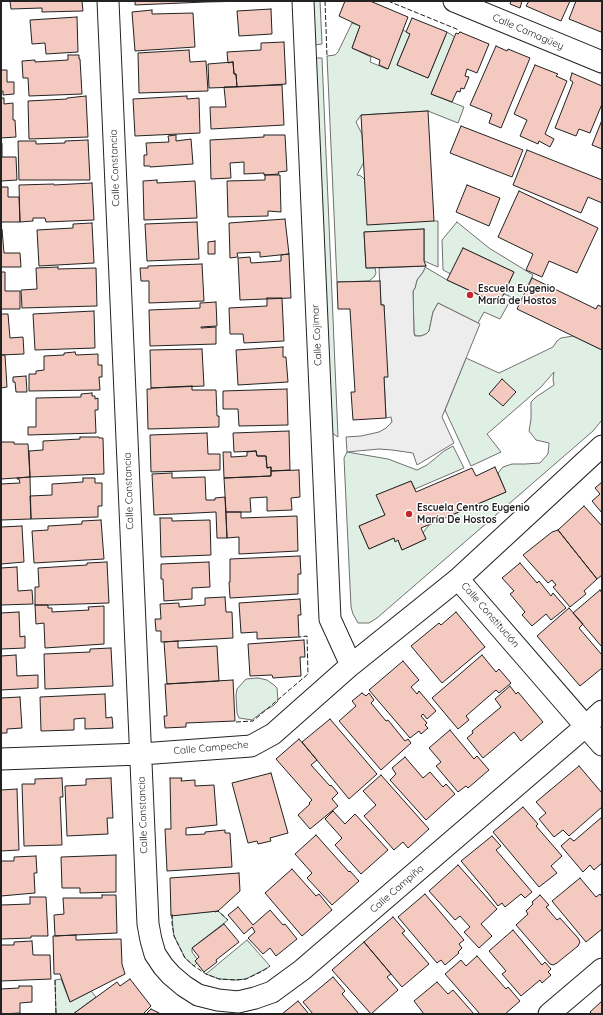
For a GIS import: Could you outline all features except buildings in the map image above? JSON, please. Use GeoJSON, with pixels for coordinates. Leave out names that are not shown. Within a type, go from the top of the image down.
{"type":"FeatureCollection","features":[{"type":"Feature","properties":{"kind":"street","name":"Calle Constancia"},"geometry":{"type":"LineString","coordinates":[[108,1],[148,924],[155,954],[172,975]]}},
{"type":"Feature","properties":{"kind":"street","name":"Calle Cojimar"},"geometry":{"type":"LineString","coordinates":[[303,1],[330,619],[351,665]]}},
{"type":"Feature","properties":{"kind":"street","name":"Calle Camagüey"},"geometry":{"type":"LineString","coordinates":[[454,1],[602,62]]}},
{"type":"Feature","properties":{"kind":"street","name":"Calle Constitución"},"geometry":{"type":"LineString","coordinates":[[602,446],[458,579],[602,746]]}},
{"type":"Feature","properties":{"kind":"street","name":"Calle Campeche"},"geometry":{"type":"LineString","coordinates":[[1,759],[140,754],[251,746],[273,734],[351,665],[458,579]]}},
{"type":"Feature","properties":{"kind":"street","name":"Calle Campiña"},"geometry":{"type":"LineString","coordinates":[[172,975],[184,986],[198,995],[218,1000],[238,1002],[272,992],[302,970],[602,711]]}},
{"type":"Feature","properties":{"kind":"street"},"geometry":{"type":"LineString","coordinates":[[549,1014],[602,969]]}},
{"type":"Feature","properties":{"kind":"green space"},"geometry":{"type":"Polygon","coordinates":[[[312,1],[320,1],[322,44],[314,45],[312,1]]]}},
{"type":"Feature","properties":{"kind":"green space"},"geometry":{"type":"Polygon","coordinates":[[[352,23],[360,26],[352,48],[371,57],[370,62],[387,69],[403,30],[410,34],[397,65],[428,78],[447,32],[455,37],[431,94],[464,107],[458,123],[428,111],[361,115],[356,122],[362,134],[364,162],[357,175],[434,221],[438,221],[438,267],[424,261],[424,229],[364,232],[366,268],[375,268],[376,273],[374,277],[369,281],[337,282],[327,56],[335,55],[338,52],[352,23]]]}},
{"type":"Feature","properties":{"kind":"green space"},"geometry":{"type":"Polygon","coordinates":[[[315,58],[322,58],[338,437],[329,431],[315,58]]]}},
{"type":"Feature","properties":{"kind":"green space"},"geometry":{"type":"Polygon","coordinates":[[[457,222],[489,248],[533,275],[521,301],[504,294],[514,272],[463,248],[451,274],[443,270],[442,240],[457,222]]]}},
{"type":"Feature","properties":{"kind":"green space"},"geometry":{"type":"Polygon","coordinates":[[[425,267],[447,280],[498,304],[502,298],[510,301],[500,319],[484,312],[478,323],[438,303],[433,312],[429,331],[421,336],[416,336],[414,333],[413,291],[417,280],[425,267]]]}},
{"type":"Feature","properties":{"kind":"green space"},"geometry":{"type":"Polygon","coordinates":[[[573,336],[602,350],[602,420],[593,431],[377,618],[369,623],[358,623],[351,607],[344,458],[347,452],[388,459],[417,470],[427,465],[444,451],[453,446],[464,468],[415,489],[411,481],[377,495],[385,515],[359,526],[369,549],[394,538],[395,541],[398,540],[402,550],[426,539],[423,533],[429,525],[506,492],[498,473],[503,467],[512,464],[540,463],[548,454],[549,443],[536,440],[529,431],[531,402],[554,385],[554,372],[541,387],[487,434],[501,452],[471,466],[445,410],[466,358],[499,373],[553,347],[561,338],[573,336]]]}},
{"type":"Feature","properties":{"kind":"green space"},"geometry":{"type":"Polygon","coordinates":[[[258,678],[267,680],[277,688],[278,701],[252,720],[239,718],[237,713],[237,689],[246,679],[258,678]]]}},
{"type":"Feature","properties":{"kind":"green space"},"geometry":{"type":"Polygon","coordinates":[[[218,911],[228,920],[192,948],[192,952],[197,959],[195,961],[197,963],[194,966],[185,958],[174,936],[172,915],[218,911]]]}},
{"type":"Feature","properties":{"kind":"green space"},"geometry":{"type":"Polygon","coordinates":[[[247,940],[270,966],[269,967],[246,979],[219,979],[206,974],[247,940]]]}},
{"type":"Feature","properties":{"kind":"green space"},"geometry":{"type":"Polygon","coordinates":[[[61,979],[70,1002],[91,991],[96,997],[73,1014],[56,1014],[55,980],[61,979]]]}},
{"type":"Feature","properties":{"kind":"shaded area"},"geometry":{"type":"Polygon","coordinates":[[[426,266],[417,280],[413,291],[415,336],[421,336],[429,331],[433,312],[438,303],[480,324],[442,417],[454,443],[417,465],[413,453],[379,449],[347,452],[346,437],[361,436],[379,432],[392,422],[391,417],[386,418],[384,377],[384,305],[381,305],[379,268],[426,266]]]}},
{"type":"Feature","properties":{"kind":"fence"},"geometry":{"type":"LineString","coordinates":[[325,1],[327,56]]}},
{"type":"Feature","properties":{"kind":"fence"},"geometry":{"type":"LineString","coordinates":[[388,1],[459,30]]}},
{"type":"Feature","properties":{"kind":"fence"},"geometry":{"type":"LineString","coordinates":[[236,722],[253,721],[308,674],[307,636],[299,637]]}},
{"type":"Feature","properties":{"kind":"fence"},"geometry":{"type":"LineString","coordinates":[[215,912],[218,911],[228,920]]}},
{"type":"Feature","properties":{"kind":"fence"},"geometry":{"type":"LineString","coordinates":[[173,915],[172,923],[174,936],[185,958],[206,974],[219,979],[246,979],[270,966]]}},
{"type":"Feature","properties":{"kind":"fence"},"geometry":{"type":"LineString","coordinates":[[55,980],[56,1014]]}},
{"type":"Feature","properties":{"kind":"place","name":"Escuela Eugenio María de Hostos"},"geometry":{"type":"Point","coordinates":[470,295]}},
{"type":"Feature","properties":{"kind":"place","name":"Escuela Centro Eugenio María De Hostos"},"geometry":{"type":"Point","coordinates":[409,514]}}]}
